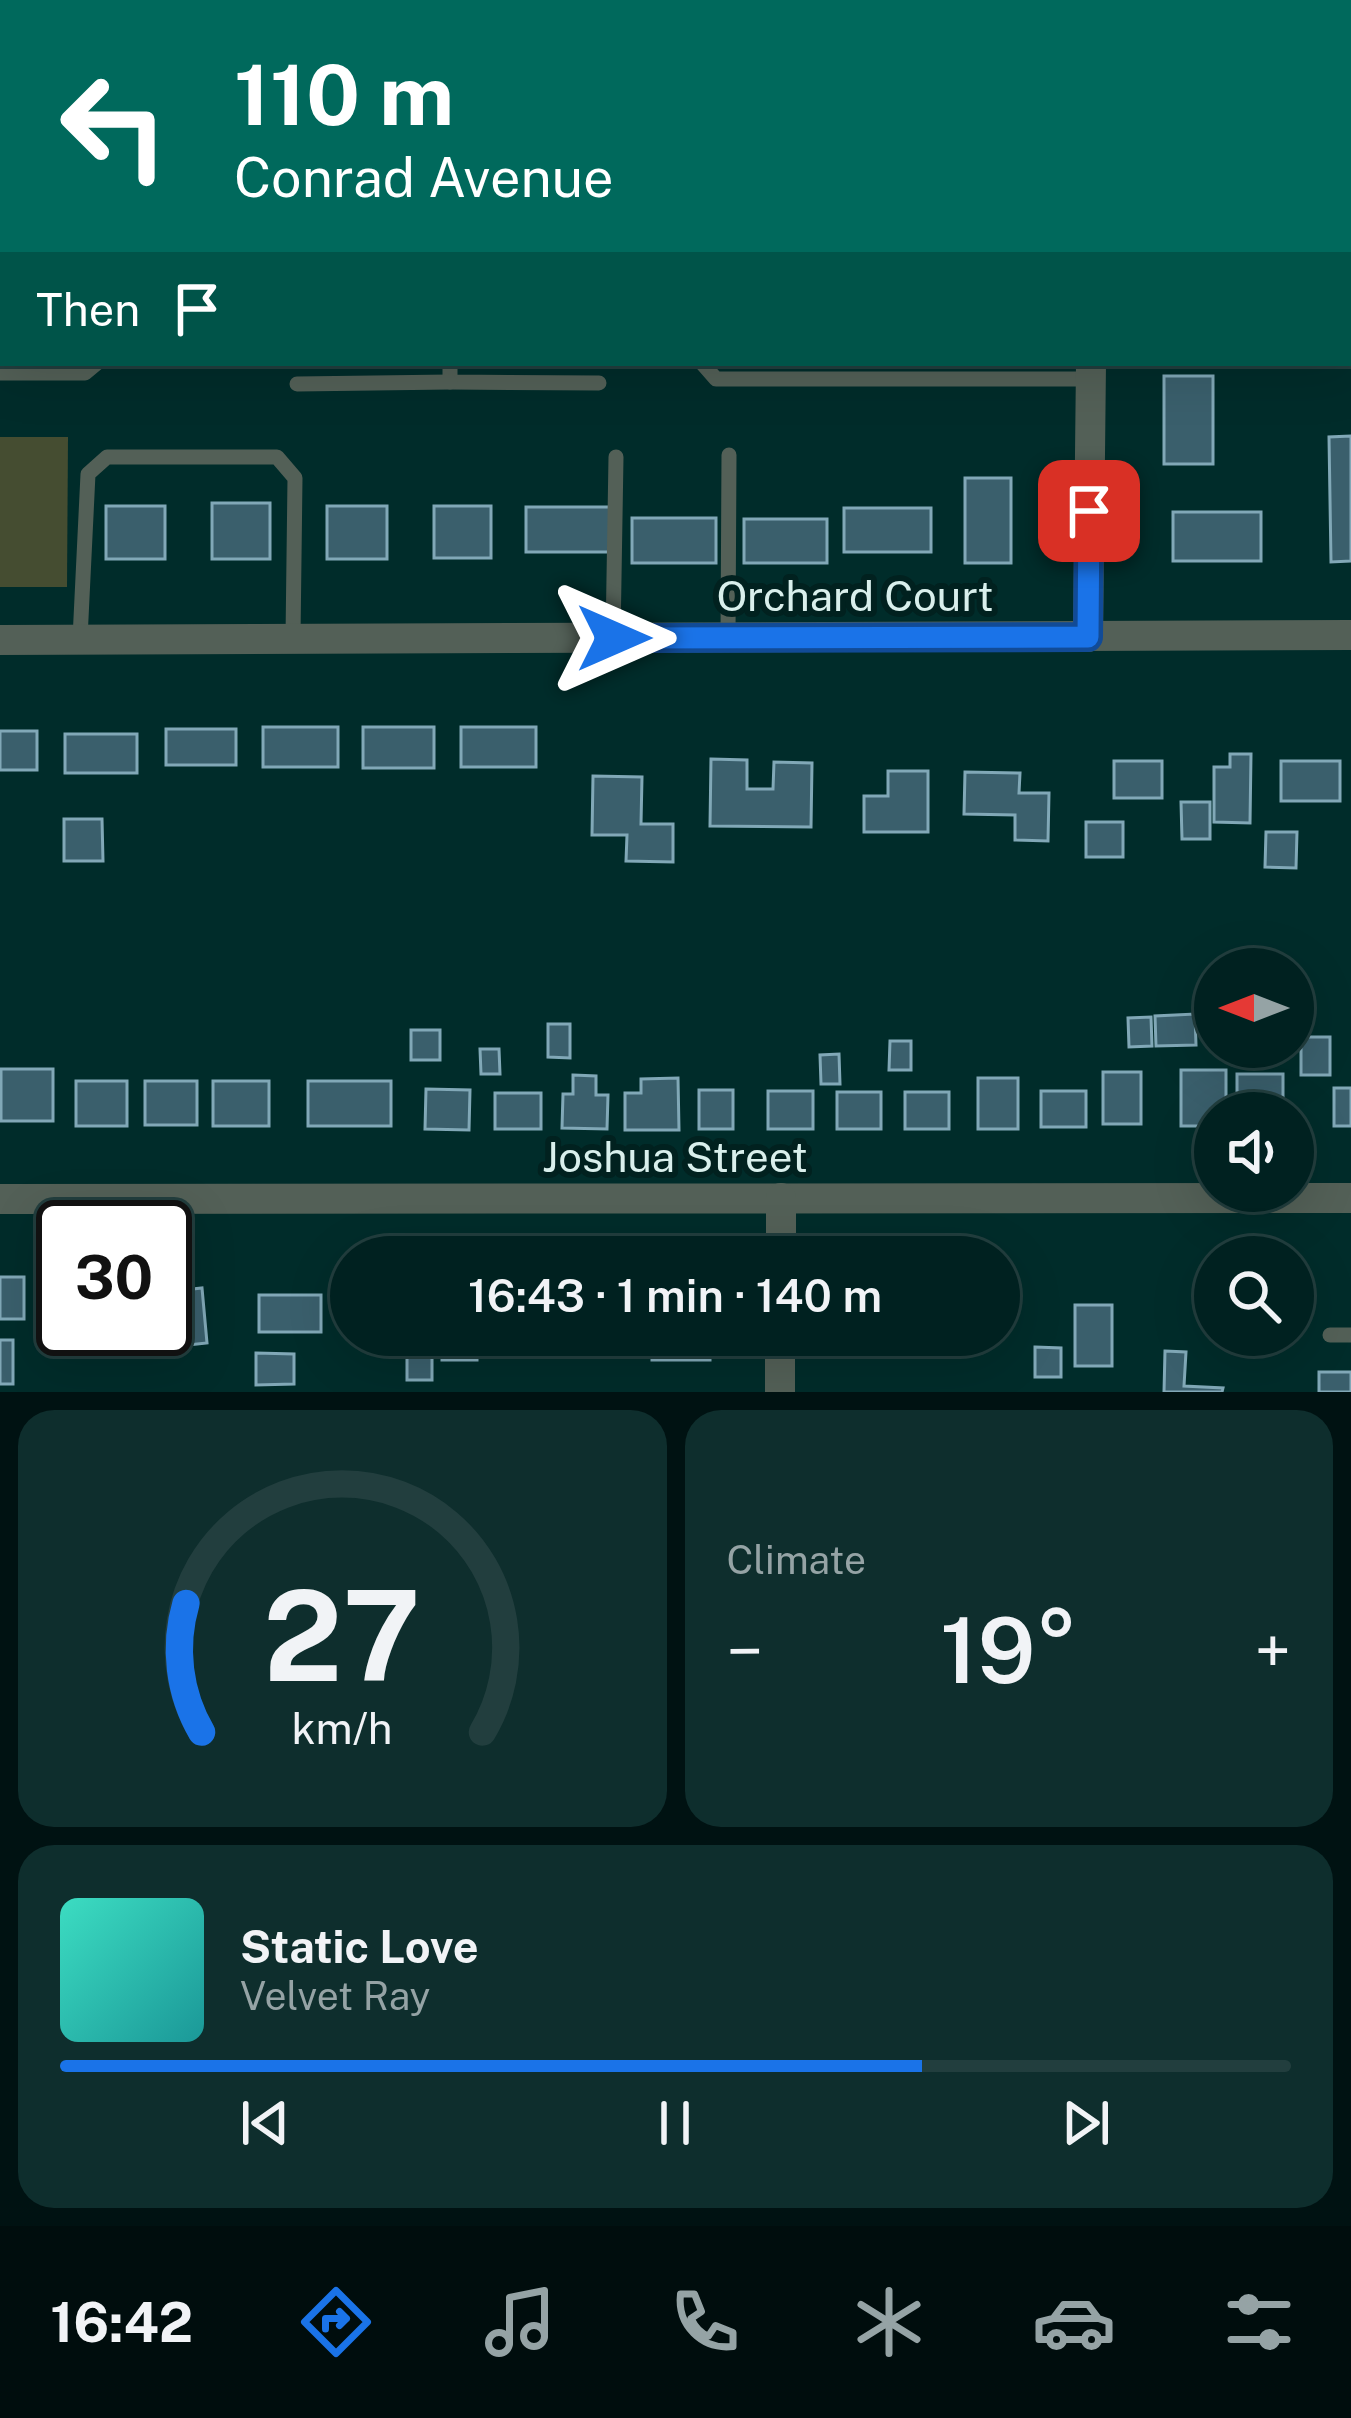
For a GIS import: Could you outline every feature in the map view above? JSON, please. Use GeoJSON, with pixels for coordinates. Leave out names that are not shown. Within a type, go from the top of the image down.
{"type":"FeatureCollection","features":[{"type":"Feature","properties":{"kind":"street"},"geometry":{"type":"LineString","coordinates":[[1088,637],[1091,371]]}},
{"type":"Feature","properties":{"kind":"street","name":"Orchard Court"},"geometry":{"type":"LineString","coordinates":[[0,640],[1351,635]]}},
{"type":"Feature","properties":{"kind":"street"},"geometry":{"type":"LineString","coordinates":[[781,1198],[781,1236]]}},
{"type":"Feature","properties":{"kind":"street","name":"Joshua Street"},"geometry":{"type":"LineString","coordinates":[[0,1199],[1351,1198]]}},
{"type":"Feature","properties":{"kind":"street"},"geometry":{"type":"LineString","coordinates":[[780,1392],[781,1356]]}},
{"type":"Feature","properties":{"kind":"lane"},"geometry":{"type":"LineString","coordinates":[[0,373],[86,373],[94,366]]}},
{"type":"Feature","properties":{"kind":"lane"},"geometry":{"type":"LineString","coordinates":[[450,366],[450,382]]}},
{"type":"Feature","properties":{"kind":"lane"},"geometry":{"type":"LineString","coordinates":[[705,366],[716,379],[1091,371]]}},
{"type":"Feature","properties":{"kind":"lane"},"geometry":{"type":"LineString","coordinates":[[297,384],[599,383]]}},
{"type":"Feature","properties":{"kind":"lane"},"geometry":{"type":"LineString","coordinates":[[728,638],[729,454]]}},
{"type":"Feature","properties":{"kind":"lane"},"geometry":{"type":"LineString","coordinates":[[80,639],[88,474],[107,457],[277,457],[295,478],[293,638]]}},
{"type":"Feature","properties":{"kind":"lane"},"geometry":{"type":"LineString","coordinates":[[614,638],[616,457]]}},
{"type":"Feature","properties":{"kind":"lane"},"geometry":{"type":"LineString","coordinates":[[1330,1335],[1351,1335]]}},
{"type":"Feature","properties":{"kind":"green space"},"geometry":{"type":"Polygon","coordinates":[[[0,437],[68,437],[67,587],[0,587],[0,437]]]}},
{"type":"Feature","properties":{"kind":"building"},"geometry":{"type":"Polygon","coordinates":[[[1164,376],[1213,376],[1213,464],[1164,464],[1164,376]]]}},
{"type":"Feature","properties":{"kind":"building"},"geometry":{"type":"Polygon","coordinates":[[[1351,436],[1351,561],[1331,562],[1329,437],[1351,436]]]}},
{"type":"Feature","properties":{"kind":"building"},"geometry":{"type":"Polygon","coordinates":[[[965,478],[1011,478],[1011,563],[965,563],[965,478]]]}},
{"type":"Feature","properties":{"kind":"building"},"geometry":{"type":"Polygon","coordinates":[[[212,503],[270,503],[270,559],[212,559],[212,503]]]}},
{"type":"Feature","properties":{"kind":"building"},"geometry":{"type":"Polygon","coordinates":[[[106,506],[165,506],[165,559],[106,559],[106,506]]]}},
{"type":"Feature","properties":{"kind":"building"},"geometry":{"type":"Polygon","coordinates":[[[327,506],[387,506],[387,559],[327,559],[327,506]]]}},
{"type":"Feature","properties":{"kind":"building"},"geometry":{"type":"Polygon","coordinates":[[[434,506],[491,506],[491,558],[434,558],[434,506]]]}},
{"type":"Feature","properties":{"kind":"building"},"geometry":{"type":"Polygon","coordinates":[[[526,507],[611,507],[611,552],[526,552],[526,507]]]}},
{"type":"Feature","properties":{"kind":"building"},"geometry":{"type":"Polygon","coordinates":[[[844,508],[931,508],[931,552],[844,552],[844,508]]]}},
{"type":"Feature","properties":{"kind":"building"},"geometry":{"type":"Polygon","coordinates":[[[1173,512],[1261,512],[1261,561],[1173,561],[1173,512]]]}},
{"type":"Feature","properties":{"kind":"building"},"geometry":{"type":"Polygon","coordinates":[[[632,518],[716,518],[716,563],[632,563],[632,518]]]}},
{"type":"Feature","properties":{"kind":"building"},"geometry":{"type":"Polygon","coordinates":[[[744,519],[827,519],[827,563],[744,563],[744,519]]]}},
{"type":"Feature","properties":{"kind":"building"},"geometry":{"type":"Polygon","coordinates":[[[263,727],[338,727],[338,767],[263,767],[263,727]]]}},
{"type":"Feature","properties":{"kind":"building"},"geometry":{"type":"Polygon","coordinates":[[[363,727],[434,727],[434,768],[363,768],[363,727]]]}},
{"type":"Feature","properties":{"kind":"building"},"geometry":{"type":"Polygon","coordinates":[[[461,727],[536,727],[536,767],[461,767],[461,727]]]}},
{"type":"Feature","properties":{"kind":"building"},"geometry":{"type":"Polygon","coordinates":[[[166,729],[236,729],[236,765],[166,765],[166,729]]]}},
{"type":"Feature","properties":{"kind":"building"},"geometry":{"type":"Polygon","coordinates":[[[0,731],[37,731],[37,770],[0,770],[0,731]]]}},
{"type":"Feature","properties":{"kind":"building"},"geometry":{"type":"Polygon","coordinates":[[[65,734],[137,734],[137,773],[65,773],[65,734]]]}},
{"type":"Feature","properties":{"kind":"building"},"geometry":{"type":"Polygon","coordinates":[[[1230,754],[1251,754],[1250,823],[1214,822],[1214,767],[1230,767],[1230,754]]]}},
{"type":"Feature","properties":{"kind":"building"},"geometry":{"type":"Polygon","coordinates":[[[711,759],[747,760],[747,789],[773,789],[774,762],[812,763],[811,827],[710,826],[711,759]]]}},
{"type":"Feature","properties":{"kind":"building"},"geometry":{"type":"Polygon","coordinates":[[[1114,761],[1162,761],[1162,798],[1114,798],[1114,761]]]}},
{"type":"Feature","properties":{"kind":"building"},"geometry":{"type":"Polygon","coordinates":[[[1281,761],[1340,761],[1340,801],[1281,801],[1281,761]]]}},
{"type":"Feature","properties":{"kind":"building"},"geometry":{"type":"Polygon","coordinates":[[[888,771],[928,771],[928,832],[864,832],[864,796],[888,796],[888,771]]]}},
{"type":"Feature","properties":{"kind":"building"},"geometry":{"type":"Polygon","coordinates":[[[965,772],[1020,773],[1019,793],[1049,793],[1048,841],[1015,840],[1015,815],[964,814],[965,772]]]}},
{"type":"Feature","properties":{"kind":"building"},"geometry":{"type":"Polygon","coordinates":[[[593,776],[642,777],[641,824],[673,824],[673,862],[626,861],[627,835],[592,835],[593,776]]]}},
{"type":"Feature","properties":{"kind":"building"},"geometry":{"type":"Polygon","coordinates":[[[1181,802],[1210,802],[1210,839],[1182,839],[1181,802]]]}},
{"type":"Feature","properties":{"kind":"building"},"geometry":{"type":"Polygon","coordinates":[[[64,819],[102,819],[103,861],[64,861],[64,819]]]}},
{"type":"Feature","properties":{"kind":"building"},"geometry":{"type":"Polygon","coordinates":[[[1086,822],[1123,822],[1123,857],[1086,857],[1086,822]]]}},
{"type":"Feature","properties":{"kind":"building"},"geometry":{"type":"Polygon","coordinates":[[[1266,832],[1297,832],[1296,868],[1265,867],[1266,832]]]}},
{"type":"Feature","properties":{"kind":"building"},"geometry":{"type":"Polygon","coordinates":[[[1194,1014],[1194,1045],[1156,1046],[1155,1016],[1194,1014]]]}},
{"type":"Feature","properties":{"kind":"building"},"geometry":{"type":"Polygon","coordinates":[[[1151,1017],[1152,1046],[1129,1047],[1128,1018],[1151,1017]]]}},
{"type":"Feature","properties":{"kind":"building"},"geometry":{"type":"Polygon","coordinates":[[[548,1024],[570,1024],[570,1058],[548,1057],[548,1024]]]}},
{"type":"Feature","properties":{"kind":"building"},"geometry":{"type":"Polygon","coordinates":[[[411,1030],[440,1030],[440,1060],[411,1060],[411,1030]]]}},
{"type":"Feature","properties":{"kind":"building"},"geometry":{"type":"Polygon","coordinates":[[[1314,1037],[1330,1037],[1330,1075],[1301,1075],[1301,1068],[1314,1068],[1314,1037]]]}},
{"type":"Feature","properties":{"kind":"building"},"geometry":{"type":"Polygon","coordinates":[[[890,1041],[911,1041],[911,1070],[889,1070],[890,1041]]]}},
{"type":"Feature","properties":{"kind":"building"},"geometry":{"type":"Polygon","coordinates":[[[480,1049],[499,1049],[500,1074],[481,1074],[480,1049]]]}},
{"type":"Feature","properties":{"kind":"building"},"geometry":{"type":"Polygon","coordinates":[[[839,1054],[840,1084],[821,1084],[820,1055],[839,1054]]]}},
{"type":"Feature","properties":{"kind":"building"},"geometry":{"type":"Polygon","coordinates":[[[1,1069],[53,1069],[53,1121],[1,1121],[1,1069]]]}},
{"type":"Feature","properties":{"kind":"building"},"geometry":{"type":"Polygon","coordinates":[[[1181,1070],[1226,1070],[1226,1092],[1194,1092],[1194,1126],[1181,1126],[1181,1070]]]}},
{"type":"Feature","properties":{"kind":"building"},"geometry":{"type":"Polygon","coordinates":[[[1103,1072],[1141,1072],[1141,1124],[1103,1124],[1103,1072]]]}},
{"type":"Feature","properties":{"kind":"building"},"geometry":{"type":"Polygon","coordinates":[[[1237,1074],[1283,1074],[1283,1092],[1237,1092],[1237,1074]]]}},
{"type":"Feature","properties":{"kind":"building"},"geometry":{"type":"Polygon","coordinates":[[[573,1075],[596,1076],[596,1095],[608,1095],[607,1129],[562,1128],[563,1094],[573,1094],[573,1075]]]}},
{"type":"Feature","properties":{"kind":"building"},"geometry":{"type":"Polygon","coordinates":[[[678,1078],[679,1130],[625,1130],[625,1093],[641,1093],[641,1079],[678,1078]]]}},
{"type":"Feature","properties":{"kind":"building"},"geometry":{"type":"Polygon","coordinates":[[[978,1078],[1018,1078],[1018,1129],[978,1129],[978,1078]]]}},
{"type":"Feature","properties":{"kind":"building"},"geometry":{"type":"Polygon","coordinates":[[[76,1081],[127,1081],[127,1126],[76,1126],[76,1081]]]}},
{"type":"Feature","properties":{"kind":"building"},"geometry":{"type":"Polygon","coordinates":[[[145,1081],[197,1081],[197,1125],[145,1125],[145,1081]]]}},
{"type":"Feature","properties":{"kind":"building"},"geometry":{"type":"Polygon","coordinates":[[[213,1081],[269,1081],[269,1126],[213,1126],[213,1081]]]}},
{"type":"Feature","properties":{"kind":"building"},"geometry":{"type":"Polygon","coordinates":[[[308,1081],[391,1081],[391,1126],[308,1126],[308,1081]]]}},
{"type":"Feature","properties":{"kind":"building"},"geometry":{"type":"Polygon","coordinates":[[[1334,1088],[1351,1088],[1351,1126],[1334,1126],[1334,1088]]]}},
{"type":"Feature","properties":{"kind":"building"},"geometry":{"type":"Polygon","coordinates":[[[426,1089],[470,1090],[469,1130],[425,1129],[426,1089]]]}},
{"type":"Feature","properties":{"kind":"building"},"geometry":{"type":"Polygon","coordinates":[[[699,1090],[733,1090],[733,1129],[699,1129],[699,1090]]]}},
{"type":"Feature","properties":{"kind":"building"},"geometry":{"type":"Polygon","coordinates":[[[768,1091],[813,1091],[813,1129],[768,1129],[768,1091]]]}},
{"type":"Feature","properties":{"kind":"building"},"geometry":{"type":"Polygon","coordinates":[[[1041,1091],[1086,1091],[1086,1127],[1041,1127],[1041,1091]]]}},
{"type":"Feature","properties":{"kind":"building"},"geometry":{"type":"Polygon","coordinates":[[[837,1092],[881,1092],[881,1129],[837,1129],[837,1092]]]}},
{"type":"Feature","properties":{"kind":"building"},"geometry":{"type":"Polygon","coordinates":[[[905,1092],[949,1092],[949,1129],[905,1129],[905,1092]]]}},
{"type":"Feature","properties":{"kind":"building"},"geometry":{"type":"Polygon","coordinates":[[[495,1093],[541,1093],[541,1129],[495,1129],[495,1093]]]}},
{"type":"Feature","properties":{"kind":"building"},"geometry":{"type":"Polygon","coordinates":[[[0,1277],[24,1277],[24,1319],[0,1319],[0,1277]]]}},
{"type":"Feature","properties":{"kind":"building"},"geometry":{"type":"Polygon","coordinates":[[[202,1288],[207,1343],[192,1345],[192,1289],[202,1288]]]}},
{"type":"Feature","properties":{"kind":"building"},"geometry":{"type":"Polygon","coordinates":[[[259,1295],[321,1295],[321,1332],[259,1332],[259,1295]]]}},
{"type":"Feature","properties":{"kind":"building"},"geometry":{"type":"Polygon","coordinates":[[[1075,1305],[1112,1305],[1112,1366],[1075,1366],[1075,1305]]]}},
{"type":"Feature","properties":{"kind":"building"},"geometry":{"type":"Polygon","coordinates":[[[0,1340],[13,1340],[13,1384],[0,1384],[0,1340]]]}},
{"type":"Feature","properties":{"kind":"building"},"geometry":{"type":"Polygon","coordinates":[[[1035,1347],[1061,1348],[1061,1377],[1035,1377],[1035,1347]]]}},
{"type":"Feature","properties":{"kind":"building"},"geometry":{"type":"Polygon","coordinates":[[[1165,1351],[1186,1352],[1184,1386],[1223,1388],[1222,1392],[1164,1392],[1165,1351]]]}},
{"type":"Feature","properties":{"kind":"building"},"geometry":{"type":"Polygon","coordinates":[[[256,1353],[294,1354],[294,1384],[256,1385],[256,1353]]]}},
{"type":"Feature","properties":{"kind":"building"},"geometry":{"type":"Polygon","coordinates":[[[407,1356],[432,1356],[432,1380],[407,1380],[407,1356]]]}},
{"type":"Feature","properties":{"kind":"building"},"geometry":{"type":"Polygon","coordinates":[[[442,1356],[477,1356],[477,1360],[442,1360],[442,1356]]]}},
{"type":"Feature","properties":{"kind":"building"},"geometry":{"type":"Polygon","coordinates":[[[652,1356],[710,1356],[710,1360],[652,1360],[652,1356]]]}},
{"type":"Feature","properties":{"kind":"building"},"geometry":{"type":"Polygon","coordinates":[[[1319,1372],[1351,1372],[1351,1392],[1319,1392],[1319,1372]]]}},
{"type":"Feature","properties":{"kind":"route"},"geometry":{"type":"LineString","coordinates":[[614,638],[1088,637],[1089,511]]}}]}
